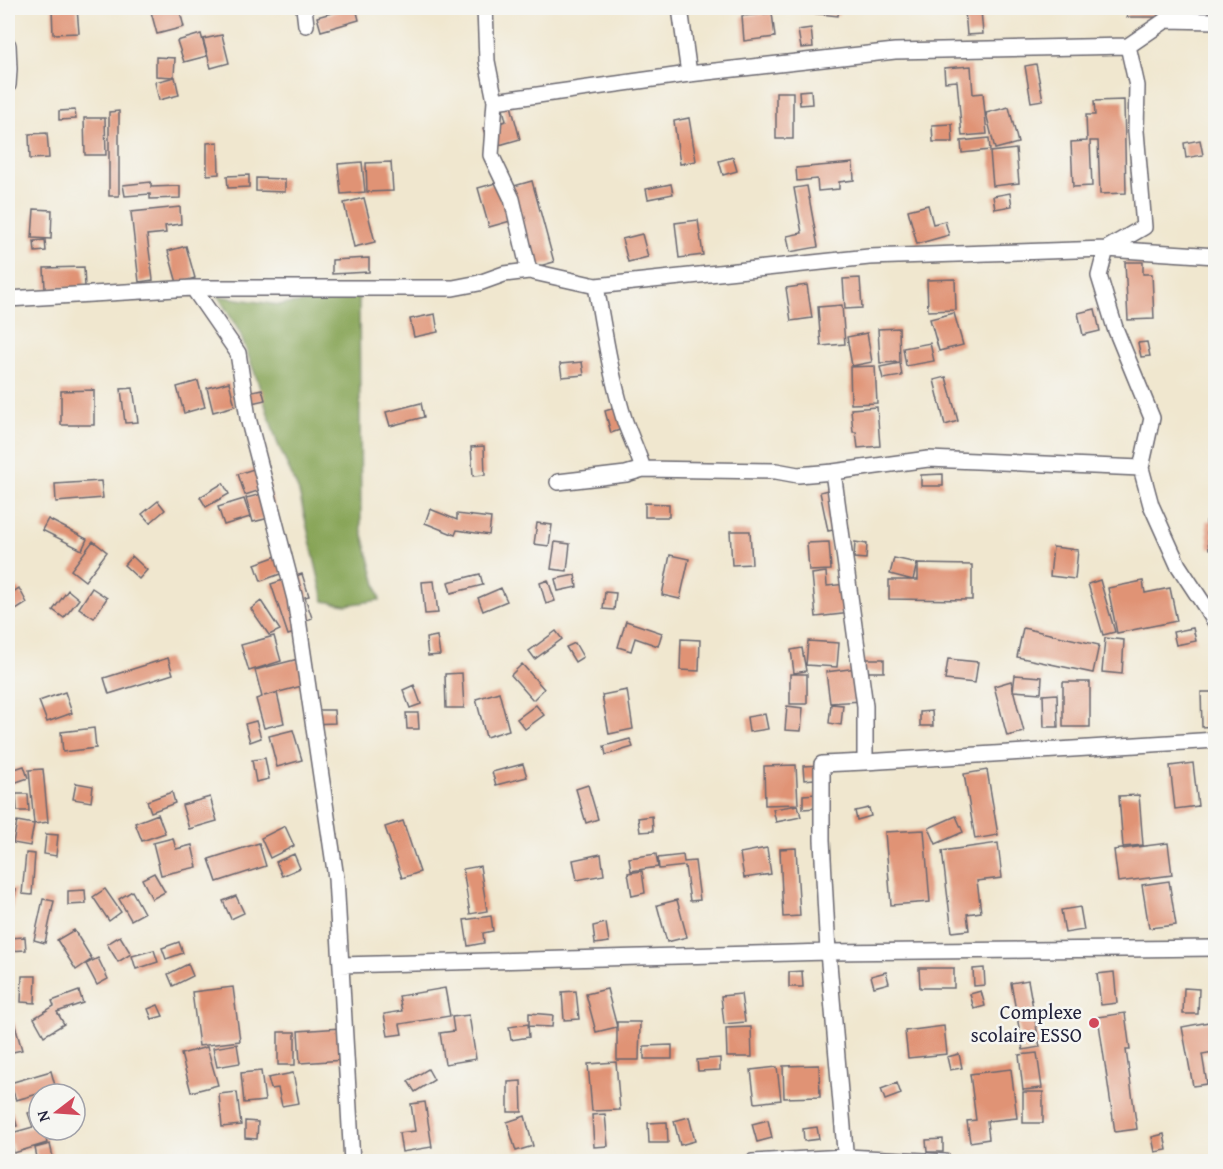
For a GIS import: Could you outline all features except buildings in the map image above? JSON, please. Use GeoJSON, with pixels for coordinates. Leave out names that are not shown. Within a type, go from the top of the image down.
{"type":"FeatureCollection","features":[{"type":"Feature","properties":{"kind":"street"},"geometry":{"type":"LineString","coordinates":[[304,8],[306,24]]}},
{"type":"Feature","properties":{"kind":"street"},"geometry":{"type":"LineString","coordinates":[[485,8],[487,61],[495,101],[491,156],[512,199],[529,271]]}},
{"type":"Feature","properties":{"kind":"street"},"geometry":{"type":"LineString","coordinates":[[680,8],[689,74]]}},
{"type":"Feature","properties":{"kind":"street"},"geometry":{"type":"LineString","coordinates":[[495,101],[689,74],[895,51],[1128,46],[1166,20],[1215,21]]}},
{"type":"Feature","properties":{"kind":"street"},"geometry":{"type":"LineString","coordinates":[[8,45],[8,85]]}},
{"type":"Feature","properties":{"kind":"street"},"geometry":{"type":"LineString","coordinates":[[1128,46],[1137,86],[1136,131],[1144,227],[1106,249],[1100,276],[1115,328],[1152,418],[1141,468],[1152,505],[1178,565],[1215,623]]}},
{"type":"Feature","properties":{"kind":"street"},"geometry":{"type":"LineString","coordinates":[[8,299],[193,288],[453,288],[479,283],[504,274],[529,271],[547,277],[596,286],[869,257],[1106,249],[1215,256]]}},
{"type":"Feature","properties":{"kind":"street"},"geometry":{"type":"LineString","coordinates":[[596,286],[613,374],[623,412],[643,469]]}},
{"type":"Feature","properties":{"kind":"street"},"geometry":{"type":"LineString","coordinates":[[193,288],[238,353],[248,418],[295,598],[336,878],[352,1161]]}},
{"type":"Feature","properties":{"kind":"street"},"geometry":{"type":"LineString","coordinates":[[558,482],[626,474],[643,469],[776,471],[798,475],[928,459],[1141,468]]}},
{"type":"Feature","properties":{"kind":"street"},"geometry":{"type":"LineString","coordinates":[[833,472],[865,706],[865,762]]}},
{"type":"Feature","properties":{"kind":"street"},"geometry":{"type":"LineString","coordinates":[[846,1159],[828,952],[822,840],[822,764],[1215,740]]}},
{"type":"Feature","properties":{"kind":"street"},"geometry":{"type":"LineString","coordinates":[[341,965],[828,952],[1215,948]]}},
{"type":"Feature","properties":{"kind":"street"},"geometry":{"type":"LineString","coordinates":[[752,1161],[846,1159],[945,1161]]}},
{"type":"Feature","properties":{"kind":"green space"},"geometry":{"type":"Polygon","coordinates":[[[218,296],[279,305],[359,296],[361,527],[380,600],[346,605],[324,601],[299,492],[277,442],[239,331],[218,296]]]}},
{"type":"Feature","properties":{"kind":"place","name":"Complexe scolaire ESSO"},"geometry":{"type":"Point","coordinates":[1094,1023]}}]}
